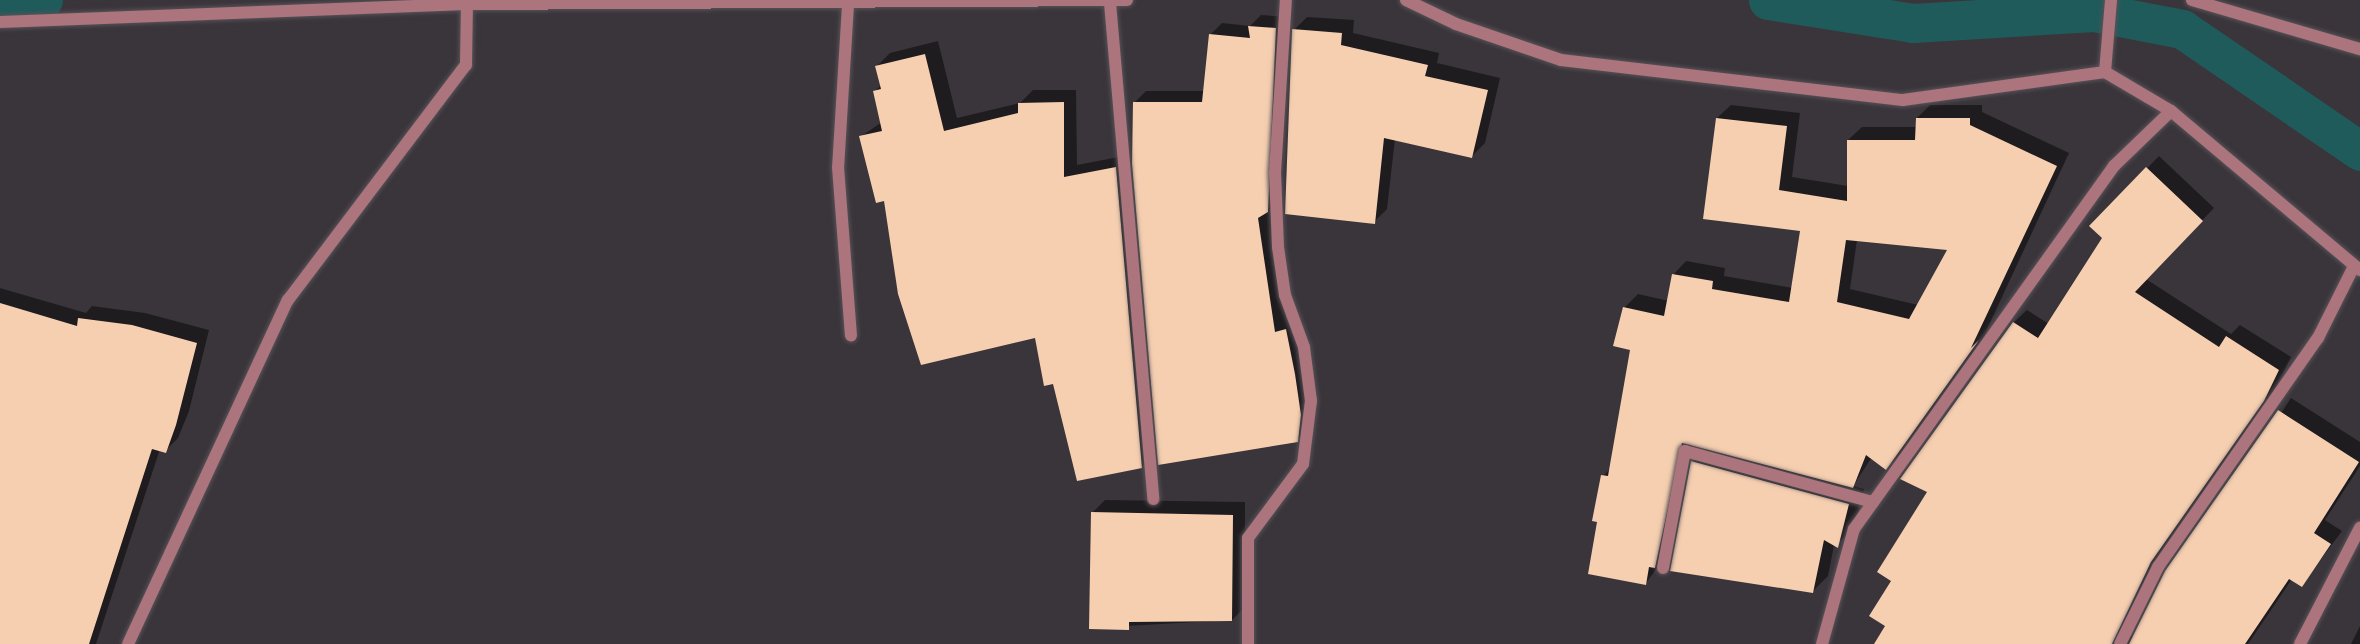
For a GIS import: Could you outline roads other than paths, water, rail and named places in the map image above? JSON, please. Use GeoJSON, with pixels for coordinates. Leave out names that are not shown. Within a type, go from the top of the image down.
{"type":"FeatureCollection","features":[{"type":"Feature","properties":{"kind":"street"},"geometry":{"type":"LineString","coordinates":[[0,22],[467,2],[848,5],[1110,3],[1127,0]]}},
{"type":"Feature","properties":{"kind":"street"},"geometry":{"type":"LineString","coordinates":[[1248,644],[1248,538],[1303,464],[1311,401],[1304,347],[1285,295],[1278,247],[1275,173],[1286,0]]}},
{"type":"Feature","properties":{"kind":"street"},"geometry":{"type":"LineString","coordinates":[[1406,0],[1456,24],[1561,60],[1903,100],[2105,72],[2171,111],[2357,268],[2318,338],[2158,567],[2120,644]]}},
{"type":"Feature","properties":{"kind":"street"},"geometry":{"type":"LineString","coordinates":[[2105,72],[2111,0]]}},
{"type":"Feature","properties":{"kind":"street"},"geometry":{"type":"LineString","coordinates":[[2192,0],[2360,49]]}},
{"type":"Feature","properties":{"kind":"street"},"geometry":{"type":"LineString","coordinates":[[128,644],[288,300],[466,65],[467,2]]}},
{"type":"Feature","properties":{"kind":"street"},"geometry":{"type":"LineString","coordinates":[[1110,3],[1153,499]]}},
{"type":"Feature","properties":{"kind":"street"},"geometry":{"type":"LineString","coordinates":[[848,5],[838,166],[851,336]]}},
{"type":"Feature","properties":{"kind":"street"},"geometry":{"type":"LineString","coordinates":[[1822,644],[1854,529],[2114,166],[2171,111]]}},
{"type":"Feature","properties":{"kind":"street"},"geometry":{"type":"LineString","coordinates":[[1663,568],[1685,451],[1873,502]]}},
{"type":"Feature","properties":{"kind":"street"},"geometry":{"type":"LineString","coordinates":[[2300,644],[2360,528]]}},
{"type":"Feature","properties":{"kind":"waterway"},"geometry":{"type":"LineString","coordinates":[[0,2],[43,0]]}},
{"type":"Feature","properties":{"kind":"waterway"},"geometry":{"type":"LineString","coordinates":[[1768,0],[1913,23],[2094,12],[2182,29],[2360,151]]}}]}
